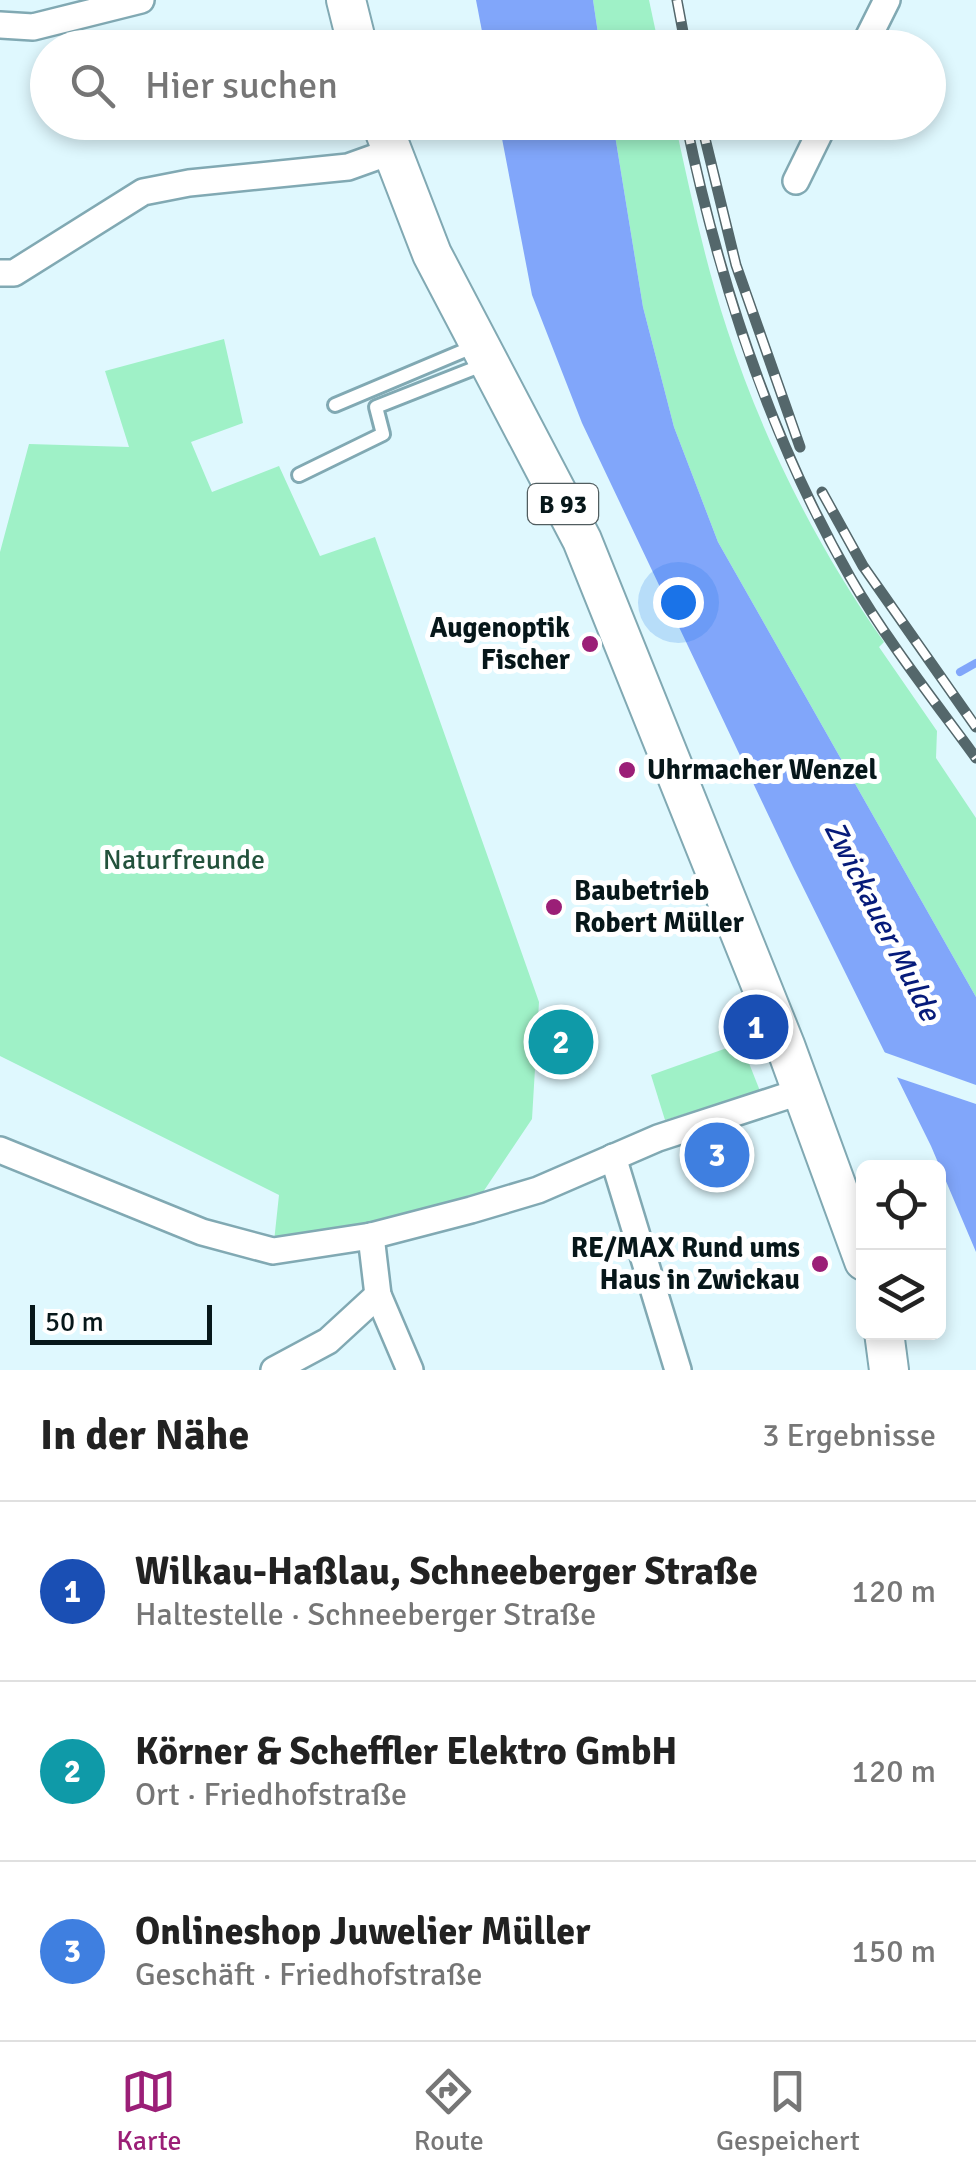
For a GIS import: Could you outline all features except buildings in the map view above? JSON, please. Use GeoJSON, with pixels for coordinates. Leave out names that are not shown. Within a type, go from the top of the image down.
{"type":"FeatureCollection","features":[{"type":"Feature","properties":{"kind":"main road"},"geometry":{"type":"LineString","coordinates":[[346,0],[354,30]]}},
{"type":"Feature","properties":{"kind":"main road","name":"B 93"},"geometry":{"type":"LineString","coordinates":[[386,140],[432,254],[582,540],[802,1092],[860,1250]]}},
{"type":"Feature","properties":{"kind":"main road"},"geometry":{"type":"LineString","coordinates":[[885,1340],[889,1370]]}},
{"type":"Feature","properties":{"kind":"street"},"geometry":{"type":"LineString","coordinates":[[0,25],[33,28],[141,0]]}},
{"type":"Feature","properties":{"kind":"street"},"geometry":{"type":"LineString","coordinates":[[872,30],[887,0]]}},
{"type":"Feature","properties":{"kind":"street"},"geometry":{"type":"LineString","coordinates":[[0,274],[14,273],[143,192],[189,183],[348,167],[381,140]]}},
{"type":"Feature","properties":{"kind":"street"},"geometry":{"type":"LineString","coordinates":[[796,182],[816,140]]}},
{"type":"Feature","properties":{"kind":"street"},"geometry":{"type":"LineString","coordinates":[[0,1150],[202,1232],[273,1251],[371,1236],[538,1190],[658,1138],[802,1092]]}},
{"type":"Feature","properties":{"kind":"street"},"geometry":{"type":"LineString","coordinates":[[613,1157],[678,1370]]}},
{"type":"Feature","properties":{"kind":"street"},"geometry":{"type":"LineString","coordinates":[[371,1236],[378,1296],[410,1370]]}},
{"type":"Feature","properties":{"kind":"street"},"geometry":{"type":"LineString","coordinates":[[274,1370],[328,1341],[378,1296]]}},
{"type":"Feature","properties":{"kind":"lane"},"geometry":{"type":"LineString","coordinates":[[334,405],[483,354]]}},
{"type":"Feature","properties":{"kind":"lane"},"geometry":{"type":"LineString","coordinates":[[299,475],[382,434],[376,407],[483,354]]}},
{"type":"Feature","properties":{"kind":"green space"},"geometry":{"type":"Polygon","coordinates":[[[593,0],[649,0],[655,30],[597,30],[593,0]]]}},
{"type":"Feature","properties":{"kind":"green space"},"geometry":{"type":"Polygon","coordinates":[[[616,140],[679,140],[712,278],[757,411],[814,530],[884,642],[879,647],[937,731],[936,758],[976,818],[976,997],[718,542],[674,427],[643,307],[616,140]]]}},
{"type":"Feature","properties":{"kind":"green space","name":"Naturfreunde"},"geometry":{"type":"Polygon","coordinates":[[[224,339],[243,423],[191,442],[212,492],[279,466],[320,556],[375,537],[539,1002],[532,1119],[471,1210],[273,1251],[279,1195],[0,1056],[0,552],[29,444],[129,447],[105,371],[224,339]]]}},
{"type":"Feature","properties":{"kind":"green space"},"geometry":{"type":"Polygon","coordinates":[[[741,1043],[760,1091],[665,1120],[651,1075],[741,1043]]]}},
{"type":"Feature","properties":{"kind":"water"},"geometry":{"type":"Polygon","coordinates":[[[476,0],[593,0],[597,30],[482,30],[476,0]]]}},
{"type":"Feature","properties":{"kind":"water","name":"Zwickauer Mulde"},"geometry":{"type":"Polygon","coordinates":[[[502,140],[616,140],[643,307],[674,427],[718,542],[976,997],[976,1252],[946,1181],[946,1160],[937,1160],[582,423],[532,295],[502,140]]]}},
{"type":"Feature","properties":{"kind":"pier"},"geometry":{"type":"Polygon","coordinates":[[[878,1050],[976,1085],[976,1104],[890,1075],[878,1050]]]}},
{"type":"Feature","properties":{"kind":"waterway"},"geometry":{"type":"LineString","coordinates":[[960,672],[976,663]]}},
{"type":"Feature","properties":{"kind":"railway"},"geometry":{"type":"LineString","coordinates":[[677,0],[683,30]]}},
{"type":"Feature","properties":{"kind":"railway"},"geometry":{"type":"LineString","coordinates":[[690,140],[731,299],[795,469],[864,601],[976,758]]}},
{"type":"Feature","properties":{"kind":"railway"},"geometry":{"type":"LineString","coordinates":[[705,140],[736,265],[800,447]]}},
{"type":"Feature","properties":{"kind":"railway"},"geometry":{"type":"LineString","coordinates":[[822,492],[863,566],[976,727]]}},
{"type":"Feature","properties":{"kind":"place","name":"Augenoptik Fischer"},"geometry":{"type":"Point","coordinates":[590,644]}},
{"type":"Feature","properties":{"kind":"place","name":"Uhrmacher Wenzel"},"geometry":{"type":"Point","coordinates":[627,770]}},
{"type":"Feature","properties":{"kind":"place","name":"Baubetrieb Robert Müller"},"geometry":{"type":"Point","coordinates":[554,907]}},
{"type":"Feature","properties":{"kind":"place","name":"Wilkau-Haßlau, Schneeberger Straße"},"geometry":{"type":"Point","coordinates":[756,1027]}},
{"type":"Feature","properties":{"kind":"place","name":"Körner & Scheffler Elektro GmbH"},"geometry":{"type":"Point","coordinates":[561,1042]}},
{"type":"Feature","properties":{"kind":"place","name":"Onlineshop Juwelier Müller"},"geometry":{"type":"Point","coordinates":[717,1155]}},
{"type":"Feature","properties":{"kind":"place","name":"RE/MAX Rund ums Haus in Zwickau"},"geometry":{"type":"Point","coordinates":[820,1264]}}]}
